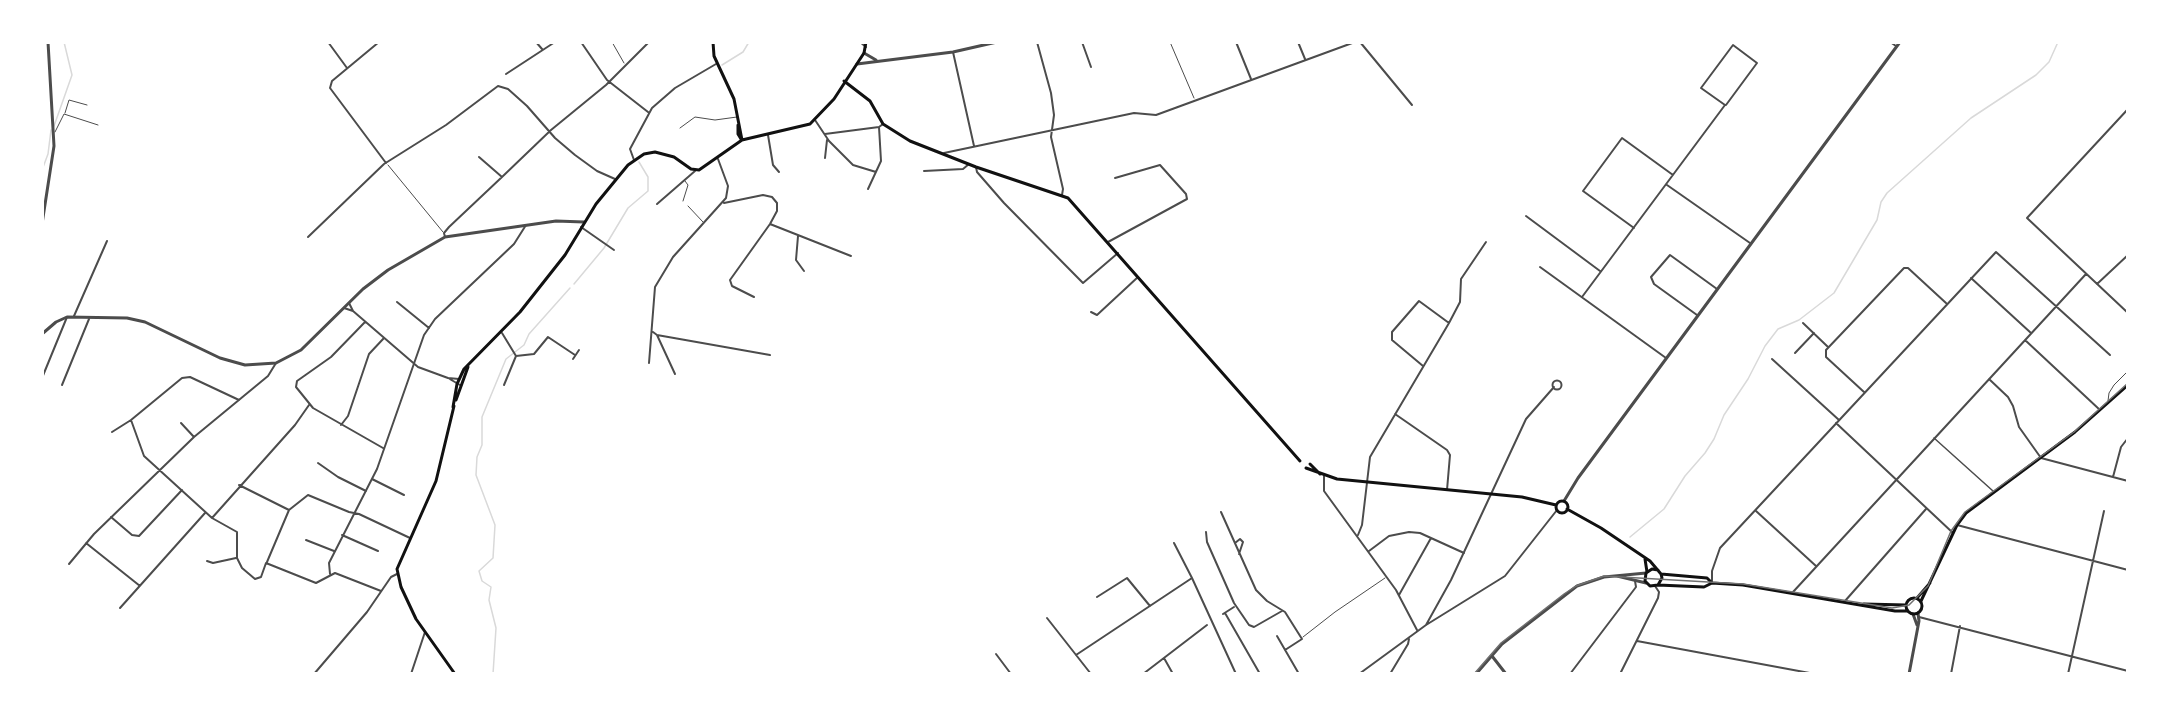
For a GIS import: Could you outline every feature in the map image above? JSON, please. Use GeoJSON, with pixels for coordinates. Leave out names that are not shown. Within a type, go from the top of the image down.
{"type":"FeatureCollection","features":[{"type":"Feature","properties":{"kind":"main road"},"geometry":{"type":"LineString","coordinates":[[713,42],[716,64],[732,93],[742,140]]}},
{"type":"Feature","properties":{"kind":"main road"},"geometry":{"type":"LineString","coordinates":[[455,674],[408,604],[397,574],[397,564],[436,481],[458,385],[470,363],[502,333],[566,255],[584,222],[615,179],[634,160],[648,153],[663,153],[695,171],[718,159],[742,140],[800,128],[815,120],[828,106],[857,64],[866,44]]}},
{"type":"Feature","properties":{"kind":"main road"},"geometry":{"type":"LineString","coordinates":[[844,81],[870,100],[881,126],[910,141],[976,167],[1062,195],[1075,204],[1296,457],[1301,459]]}},
{"type":"Feature","properties":{"kind":"main road"},"geometry":{"type":"LineString","coordinates":[[1644,557],[1647,572],[1646,583],[1657,586],[1704,587],[1712,583],[1792,593],[1907,611],[1917,615],[1922,609],[1921,601],[1933,580],[1957,525],[1972,507],[2041,458],[2128,385]]}},
{"type":"Feature","properties":{"kind":"main road"},"geometry":{"type":"LineString","coordinates":[[1310,464],[1324,476]]}},
{"type":"Feature","properties":{"kind":"main road"},"geometry":{"type":"LineString","coordinates":[[1306,468],[1324,476],[1489,493],[1557,508],[1563,512],[1567,509]]}},
{"type":"Feature","properties":{"kind":"main road"},"geometry":{"type":"LineString","coordinates":[[1557,508],[1564,501],[1568,504],[1567,509]]}},
{"type":"Feature","properties":{"kind":"main road"},"geometry":{"type":"LineString","coordinates":[[1567,509],[1601,528],[1644,557],[1660,572],[1662,579],[1657,586]]}},
{"type":"Feature","properties":{"kind":"main road"},"geometry":{"type":"LineString","coordinates":[[1647,572],[1707,578],[1712,583]]}},
{"type":"Feature","properties":{"kind":"main road"},"geometry":{"type":"LineString","coordinates":[[1917,598],[1933,580]]}},
{"type":"Feature","properties":{"kind":"main road"},"geometry":{"type":"LineString","coordinates":[[1907,611],[1906,605],[1911,598],[1921,601]]}},
{"type":"Feature","properties":{"kind":"main road"},"geometry":{"type":"LineString","coordinates":[[1853,603],[1906,605]]}},
{"type":"Feature","properties":{"kind":"street"},"geometry":{"type":"LineString","coordinates":[[42,224],[53,158],[54,132],[48,42]]}},
{"type":"Feature","properties":{"kind":"street"},"geometry":{"type":"LineString","coordinates":[[328,42],[347,68]]}},
{"type":"Feature","properties":{"kind":"street"},"geometry":{"type":"LineString","coordinates":[[378,42],[332,81],[330,88],[386,163]]}},
{"type":"Feature","properties":{"kind":"street"},"geometry":{"type":"LineString","coordinates":[[536,42],[542,49]]}},
{"type":"Feature","properties":{"kind":"street"},"geometry":{"type":"LineString","coordinates":[[506,74],[555,42]]}},
{"type":"Feature","properties":{"kind":"street"},"geometry":{"type":"LineString","coordinates":[[581,42],[609,81],[648,112]]}},
{"type":"Feature","properties":{"kind":"street"},"geometry":{"type":"LineString","coordinates":[[42,334],[56,322],[67,317],[90,316],[137,320],[220,358],[245,365],[276,363],[301,350],[349,303],[388,270],[445,235],[550,131],[609,81],[649,42]]}},
{"type":"Feature","properties":{"kind":"street"},"geometry":{"type":"LineString","coordinates":[[860,42],[866,44]]}},
{"type":"Feature","properties":{"kind":"street"},"geometry":{"type":"LineString","coordinates":[[857,64],[953,52],[997,42]]}},
{"type":"Feature","properties":{"kind":"street"},"geometry":{"type":"LineString","coordinates":[[1037,42],[1052,93],[1054,115],[1051,131],[1063,189],[1062,195]]}},
{"type":"Feature","properties":{"kind":"street"},"geometry":{"type":"LineString","coordinates":[[1082,42],[1091,67]]}},
{"type":"Feature","properties":{"kind":"street"},"geometry":{"type":"LineString","coordinates":[[1236,42],[1251,79]]}},
{"type":"Feature","properties":{"kind":"street"},"geometry":{"type":"LineString","coordinates":[[1298,42],[1306,60]]}},
{"type":"Feature","properties":{"kind":"street"},"geometry":{"type":"LineString","coordinates":[[943,154],[1134,112],[1156,115],[1358,42],[1412,105]]}},
{"type":"Feature","properties":{"kind":"street"},"geometry":{"type":"LineString","coordinates":[[1890,42],[1896,46]]}},
{"type":"Feature","properties":{"kind":"street"},"geometry":{"type":"LineString","coordinates":[[1564,501],[1568,491],[1899,42]]}},
{"type":"Feature","properties":{"kind":"street"},"geometry":{"type":"LineString","coordinates":[[1582,297],[1635,229],[1725,105],[1701,88],[1734,45],[1757,63],[1726,105]]}},
{"type":"Feature","properties":{"kind":"street"},"geometry":{"type":"LineString","coordinates":[[864,52],[877,61]]}},
{"type":"Feature","properties":{"kind":"street"},"geometry":{"type":"LineString","coordinates":[[953,52],[974,146]]}},
{"type":"Feature","properties":{"kind":"street"},"geometry":{"type":"LineString","coordinates":[[634,160],[630,149],[648,112],[675,88],[716,64]]}},
{"type":"Feature","properties":{"kind":"street"},"geometry":{"type":"LineString","coordinates":[[308,237],[386,163],[446,125],[498,86],[508,89],[586,164],[615,179]]}},
{"type":"Feature","properties":{"kind":"street"},"geometry":{"type":"LineString","coordinates":[[2128,109],[2027,218],[2128,312]]}},
{"type":"Feature","properties":{"kind":"street"},"geometry":{"type":"LineString","coordinates":[[815,120],[826,136],[853,165],[876,172]]}},
{"type":"Feature","properties":{"kind":"street"},"geometry":{"type":"LineString","coordinates":[[826,136],[881,126],[881,158],[868,189]]}},
{"type":"Feature","properties":{"kind":"street"},"geometry":{"type":"LineString","coordinates":[[768,135],[773,165],[779,172]]}},
{"type":"Feature","properties":{"kind":"street"},"geometry":{"type":"LineString","coordinates":[[825,158],[826,136]]}},
{"type":"Feature","properties":{"kind":"street"},"geometry":{"type":"LineString","coordinates":[[1635,229],[1583,191],[1622,138],[1673,175]]}},
{"type":"Feature","properties":{"kind":"street"},"geometry":{"type":"LineString","coordinates":[[479,157],[502,177]]}},
{"type":"Feature","properties":{"kind":"street"},"geometry":{"type":"LineString","coordinates":[[649,363],[655,287],[674,257],[723,203],[728,186],[718,159]]}},
{"type":"Feature","properties":{"kind":"street"},"geometry":{"type":"LineString","coordinates":[[924,171],[963,169],[969,164]]}},
{"type":"Feature","properties":{"kind":"street"},"geometry":{"type":"LineString","coordinates":[[1108,242],[1187,199],[1186,194],[1160,165],[1115,178]]}},
{"type":"Feature","properties":{"kind":"street"},"geometry":{"type":"LineString","coordinates":[[976,167],[977,172],[1004,203],[1081,281],[1083,282],[1118,253]]}},
{"type":"Feature","properties":{"kind":"street"},"geometry":{"type":"LineString","coordinates":[[657,204],[695,171]]}},
{"type":"Feature","properties":{"kind":"street"},"geometry":{"type":"LineString","coordinates":[[1667,185],[1750,243]]}},
{"type":"Feature","properties":{"kind":"street"},"geometry":{"type":"LineString","coordinates":[[723,203],[763,195],[772,197],[778,207],[770,224],[730,280],[732,286],[754,297]]}},
{"type":"Feature","properties":{"kind":"street"},"geometry":{"type":"LineString","coordinates":[[1526,216],[1601,272]]}},
{"type":"Feature","properties":{"kind":"street"},"geometry":{"type":"LineString","coordinates":[[445,235],[526,225],[584,222]]}},
{"type":"Feature","properties":{"kind":"street"},"geometry":{"type":"LineString","coordinates":[[770,224],[851,256]]}},
{"type":"Feature","properties":{"kind":"street"},"geometry":{"type":"LineString","coordinates":[[330,574],[328,566],[334,551],[372,479],[413,363],[429,328],[514,244],[526,225]]}},
{"type":"Feature","properties":{"kind":"street"},"geometry":{"type":"LineString","coordinates":[[581,227],[614,250]]}},
{"type":"Feature","properties":{"kind":"street"},"geometry":{"type":"LineString","coordinates":[[798,236],[796,260],[804,271]]}},
{"type":"Feature","properties":{"kind":"street"},"geometry":{"type":"LineString","coordinates":[[74,316],[106,241]]}},
{"type":"Feature","properties":{"kind":"street"},"geometry":{"type":"LineString","coordinates":[[1358,535],[1362,525],[1370,457],[1449,323],[1460,302],[1461,279],[1486,242]]}},
{"type":"Feature","properties":{"kind":"street"},"geometry":{"type":"LineString","coordinates":[[1712,583],[1712,571],[1720,548],[1995,252],[2110,355]]}},
{"type":"Feature","properties":{"kind":"street"},"geometry":{"type":"LineString","coordinates":[[1697,315],[1653,284],[1651,277],[1671,255],[1717,289]]}},
{"type":"Feature","properties":{"kind":"street"},"geometry":{"type":"LineString","coordinates":[[2097,284],[2128,255]]}},
{"type":"Feature","properties":{"kind":"street"},"geometry":{"type":"LineString","coordinates":[[1540,267],[1666,358]]}},
{"type":"Feature","properties":{"kind":"street"},"geometry":{"type":"LineString","coordinates":[[1864,392],[1826,357],[1825,352],[1828,347],[1904,268],[1908,268],[1947,303]]}},
{"type":"Feature","properties":{"kind":"street"},"geometry":{"type":"LineString","coordinates":[[1792,593],[2086,274]]}},
{"type":"Feature","properties":{"kind":"street"},"geometry":{"type":"LineString","coordinates":[[1091,312],[1097,315],[1139,276]]}},
{"type":"Feature","properties":{"kind":"street"},"geometry":{"type":"LineString","coordinates":[[1971,278],[2031,333]]}},
{"type":"Feature","properties":{"kind":"street"},"geometry":{"type":"LineString","coordinates":[[1424,366],[1392,340],[1392,333],[1419,301],[1449,323]]}},
{"type":"Feature","properties":{"kind":"street"},"geometry":{"type":"LineString","coordinates":[[397,302],[429,328]]}},
{"type":"Feature","properties":{"kind":"street"},"geometry":{"type":"LineString","coordinates":[[349,303],[353,311],[413,363],[448,378],[460,379]]}},
{"type":"Feature","properties":{"kind":"street"},"geometry":{"type":"LineString","coordinates":[[344,308],[353,311]]}},
{"type":"Feature","properties":{"kind":"street"},"geometry":{"type":"LineString","coordinates":[[62,385],[90,316]]}},
{"type":"Feature","properties":{"kind":"street"},"geometry":{"type":"LineString","coordinates":[[42,378],[67,317]]}},
{"type":"Feature","properties":{"kind":"street"},"geometry":{"type":"LineString","coordinates":[[365,322],[331,357],[296,384],[309,405],[384,448]]}},
{"type":"Feature","properties":{"kind":"street"},"geometry":{"type":"LineString","coordinates":[[1803,323],[1828,347]]}},
{"type":"Feature","properties":{"kind":"street"},"geometry":{"type":"LineString","coordinates":[[653,332],[657,335],[770,355]]}},
{"type":"Feature","properties":{"kind":"street"},"geometry":{"type":"LineString","coordinates":[[502,333],[516,356]]}},
{"type":"Feature","properties":{"kind":"street"},"geometry":{"type":"LineString","coordinates":[[1795,353],[1814,333]]}},
{"type":"Feature","properties":{"kind":"street"},"geometry":{"type":"LineString","coordinates":[[657,335],[675,374]]}},
{"type":"Feature","properties":{"kind":"street"},"geometry":{"type":"LineString","coordinates":[[516,356],[534,354],[548,337],[575,355]]}},
{"type":"Feature","properties":{"kind":"street"},"geometry":{"type":"LineString","coordinates":[[341,425],[348,416],[368,358],[384,338]]}},
{"type":"Feature","properties":{"kind":"street"},"geometry":{"type":"LineString","coordinates":[[2025,340],[2100,410]]}},
{"type":"Feature","properties":{"kind":"street"},"geometry":{"type":"LineString","coordinates":[[573,359],[579,350]]}},
{"type":"Feature","properties":{"kind":"street"},"geometry":{"type":"LineString","coordinates":[[504,385],[516,356]]}},
{"type":"Feature","properties":{"kind":"street"},"geometry":{"type":"LineString","coordinates":[[1772,359],[1953,533]]}},
{"type":"Feature","properties":{"kind":"street"},"geometry":{"type":"LineString","coordinates":[[69,564],[85,542],[194,437],[268,376],[276,363]]}},
{"type":"Feature","properties":{"kind":"street"},"geometry":{"type":"LineString","coordinates":[[268,376],[269,364]]}},
{"type":"Feature","properties":{"kind":"street"},"geometry":{"type":"LineString","coordinates":[[112,432],[186,377],[239,400]]}},
{"type":"Feature","properties":{"kind":"street"},"geometry":{"type":"LineString","coordinates":[[448,378],[458,385]]}},
{"type":"Feature","properties":{"kind":"street"},"geometry":{"type":"LineString","coordinates":[[1989,379],[2008,397],[2019,427],[2041,458],[2128,480]]}},
{"type":"Feature","properties":{"kind":"street"},"geometry":{"type":"LineString","coordinates":[[1426,625],[1464,553],[1489,493],[1526,419],[1554,387]]}},
{"type":"Feature","properties":{"kind":"street"},"geometry":{"type":"LineString","coordinates":[[212,518],[239,484],[296,425],[309,405]]}},
{"type":"Feature","properties":{"kind":"street"},"geometry":{"type":"LineString","coordinates":[[1395,414],[1447,450],[1450,455],[1447,490]]}},
{"type":"Feature","properties":{"kind":"street"},"geometry":{"type":"LineString","coordinates":[[131,420],[144,456],[205,513],[237,532],[237,558],[242,568],[255,579],[261,577],[289,510],[308,495],[410,538]]}},
{"type":"Feature","properties":{"kind":"street"},"geometry":{"type":"LineString","coordinates":[[181,423],[194,437]]}},
{"type":"Feature","properties":{"kind":"street"},"geometry":{"type":"LineString","coordinates":[[1934,438],[1993,492]]}},
{"type":"Feature","properties":{"kind":"street"},"geometry":{"type":"LineString","coordinates":[[2113,477],[2121,447],[2128,438]]}},
{"type":"Feature","properties":{"kind":"street"},"geometry":{"type":"LineString","coordinates":[[318,463],[338,477],[366,491]]}},
{"type":"Feature","properties":{"kind":"street"},"geometry":{"type":"LineString","coordinates":[[1324,476],[1322,489],[1387,577],[1418,631]]}},
{"type":"Feature","properties":{"kind":"street"},"geometry":{"type":"LineString","coordinates":[[372,479],[404,495]]}},
{"type":"Feature","properties":{"kind":"street"},"geometry":{"type":"LineString","coordinates":[[239,484],[289,510]]}},
{"type":"Feature","properties":{"kind":"street"},"geometry":{"type":"LineString","coordinates":[[111,517],[132,535],[139,536],[182,490]]}},
{"type":"Feature","properties":{"kind":"street"},"geometry":{"type":"LineString","coordinates":[[1359,674],[1426,625],[1505,576],[1557,508]]}},
{"type":"Feature","properties":{"kind":"street"},"geometry":{"type":"LineString","coordinates":[[1853,603],[1845,601],[1846,598],[1927,508]]}},
{"type":"Feature","properties":{"kind":"street"},"geometry":{"type":"LineString","coordinates":[[1755,510],[1816,566]]}},
{"type":"Feature","properties":{"kind":"street"},"geometry":{"type":"LineString","coordinates":[[2068,674],[2104,511]]}},
{"type":"Feature","properties":{"kind":"street"},"geometry":{"type":"LineString","coordinates":[[1221,512],[1256,590],[1291,618],[1302,639],[1285,650]]}},
{"type":"Feature","properties":{"kind":"street"},"geometry":{"type":"LineString","coordinates":[[120,609],[205,513]]}},
{"type":"Feature","properties":{"kind":"street"},"geometry":{"type":"LineString","coordinates":[[1957,525],[2128,569]]}},
{"type":"Feature","properties":{"kind":"street"},"geometry":{"type":"LineString","coordinates":[[1206,532],[1207,542],[1234,603],[1249,625],[1254,627],[1282,611]]}},
{"type":"Feature","properties":{"kind":"street"},"geometry":{"type":"LineString","coordinates":[[1369,551],[1400,533],[1414,532],[1464,553]]}},
{"type":"Feature","properties":{"kind":"street"},"geometry":{"type":"LineString","coordinates":[[342,535],[378,550]]}},
{"type":"Feature","properties":{"kind":"street"},"geometry":{"type":"LineString","coordinates":[[1399,595],[1431,538]]}},
{"type":"Feature","properties":{"kind":"street"},"geometry":{"type":"LineString","coordinates":[[1235,543],[1240,539],[1243,542],[1239,554]]}},
{"type":"Feature","properties":{"kind":"street"},"geometry":{"type":"LineString","coordinates":[[306,540],[334,551]]}},
{"type":"Feature","properties":{"kind":"street"},"geometry":{"type":"LineString","coordinates":[[85,542],[140,586]]}},
{"type":"Feature","properties":{"kind":"street"},"geometry":{"type":"LineString","coordinates":[[1174,543],[1236,674]]}},
{"type":"Feature","properties":{"kind":"street"},"geometry":{"type":"LineString","coordinates":[[207,561],[213,563],[237,558]]}},
{"type":"Feature","properties":{"kind":"street"},"geometry":{"type":"LineString","coordinates":[[266,563],[316,583],[335,573],[381,591]]}},
{"type":"Feature","properties":{"kind":"street"},"geometry":{"type":"LineString","coordinates":[[1476,674],[1522,627],[1577,586],[1597,578],[1647,572]]}},
{"type":"Feature","properties":{"kind":"street"},"geometry":{"type":"LineString","coordinates":[[314,674],[391,577],[397,574]]}},
{"type":"Feature","properties":{"kind":"street"},"geometry":{"type":"LineString","coordinates":[[1617,576],[1646,583]]}},
{"type":"Feature","properties":{"kind":"street"},"geometry":{"type":"LineString","coordinates":[[1097,597],[1124,577],[1150,606]]}},
{"type":"Feature","properties":{"kind":"street"},"geometry":{"type":"LineString","coordinates":[[1076,655],[1192,578]]}},
{"type":"Feature","properties":{"kind":"street"},"geometry":{"type":"LineString","coordinates":[[1570,674],[1636,587],[1635,581]]}},
{"type":"Feature","properties":{"kind":"street"},"geometry":{"type":"LineString","coordinates":[[1620,674],[1659,598],[1657,586]]}},
{"type":"Feature","properties":{"kind":"street"},"geometry":{"type":"LineString","coordinates":[[1234,607],[1224,614],[1260,674]]}},
{"type":"Feature","properties":{"kind":"street"},"geometry":{"type":"LineString","coordinates":[[1909,674],[1917,615],[2127,672]]}},
{"type":"Feature","properties":{"kind":"street"},"geometry":{"type":"LineString","coordinates":[[1047,618],[1091,674]]}},
{"type":"Feature","properties":{"kind":"street"},"geometry":{"type":"LineString","coordinates":[[1143,674],[1207,626]]}},
{"type":"Feature","properties":{"kind":"street"},"geometry":{"type":"LineString","coordinates":[[1951,674],[1960,626]]}},
{"type":"Feature","properties":{"kind":"street"},"geometry":{"type":"LineString","coordinates":[[411,674],[425,632]]}},
{"type":"Feature","properties":{"kind":"street"},"geometry":{"type":"LineString","coordinates":[[1276,636],[1299,674]]}},
{"type":"Feature","properties":{"kind":"street"},"geometry":{"type":"LineString","coordinates":[[1390,674],[1409,639]]}},
{"type":"Feature","properties":{"kind":"street"},"geometry":{"type":"LineString","coordinates":[[1637,641],[1815,674]]}},
{"type":"Feature","properties":{"kind":"street"},"geometry":{"type":"LineString","coordinates":[[996,654],[1011,674]]}},
{"type":"Feature","properties":{"kind":"street"},"geometry":{"type":"LineString","coordinates":[[1492,656],[1506,674]]}},
{"type":"Feature","properties":{"kind":"street"},"geometry":{"type":"LineString","coordinates":[[1164,658],[1173,674]]}},
{"type":"Feature","properties":{"kind":"lane"},"geometry":{"type":"LineString","coordinates":[[612,42],[626,64]]}},
{"type":"Feature","properties":{"kind":"lane"},"geometry":{"type":"LineString","coordinates":[[1170,42],[1194,100]]}},
{"type":"Feature","properties":{"kind":"lane"},"geometry":{"type":"LineString","coordinates":[[54,132],[58,129],[69,100],[87,105]]}},
{"type":"Feature","properties":{"kind":"lane"},"geometry":{"type":"LineString","coordinates":[[64,114],[98,125]]}},
{"type":"Feature","properties":{"kind":"lane"},"geometry":{"type":"LineString","coordinates":[[680,128],[695,117],[715,120],[737,117]]}},
{"type":"Feature","properties":{"kind":"lane"},"geometry":{"type":"LineString","coordinates":[[386,163],[445,235]]}},
{"type":"Feature","properties":{"kind":"lane"},"geometry":{"type":"LineString","coordinates":[[683,201],[688,185],[685,181]]}},
{"type":"Feature","properties":{"kind":"lane"},"geometry":{"type":"LineString","coordinates":[[688,206],[704,223]]}},
{"type":"Feature","properties":{"kind":"lane"},"geometry":{"type":"LineString","coordinates":[[2108,403],[2114,385],[2128,371]]}},
{"type":"Feature","properties":{"kind":"lane"},"geometry":{"type":"LineString","coordinates":[[1302,639],[1335,612],[1387,577]]}},
{"type":"Feature","properties":{"kind":"waterway"},"geometry":{"type":"LineString","coordinates":[[54,126],[72,75],[64,42]]}},
{"type":"Feature","properties":{"kind":"waterway"},"geometry":{"type":"LineString","coordinates":[[722,65],[743,52],[749,42]]}},
{"type":"Feature","properties":{"kind":"waterway"},"geometry":{"type":"LineString","coordinates":[[1630,537],[1664,509],[1685,476],[1705,453],[1724,415],[1748,379],[1765,346],[1778,329],[1799,320],[1834,293],[1877,220],[1881,202],[1887,193],[1971,118],[2036,75],[2049,62],[2058,42]]}},
{"type":"Feature","properties":{"kind":"waterway"},"geometry":{"type":"LineString","coordinates":[[42,170],[48,154],[51,130]]}},
{"type":"Feature","properties":{"kind":"waterway"},"geometry":{"type":"LineString","coordinates":[[574,284],[604,248],[628,208],[648,191],[648,177],[639,162]]}},
{"type":"Feature","properties":{"kind":"waterway"},"geometry":{"type":"LineString","coordinates":[[493,674],[496,628],[489,600],[491,587],[482,581],[479,571],[493,558],[495,525],[476,475],[477,457],[482,445],[482,417],[506,359],[524,345],[529,334],[570,288]]}},
{"type":"Feature","properties":{"kind":"tram line"},"geometry":{"type":"LineString","coordinates":[[1474,674],[1501,643],[1564,594],[1576,586],[1604,576],[1743,584],[1892,608],[1909,605],[1928,586],[1951,531],[1965,512],[2074,432],[2128,383]]}}]}
